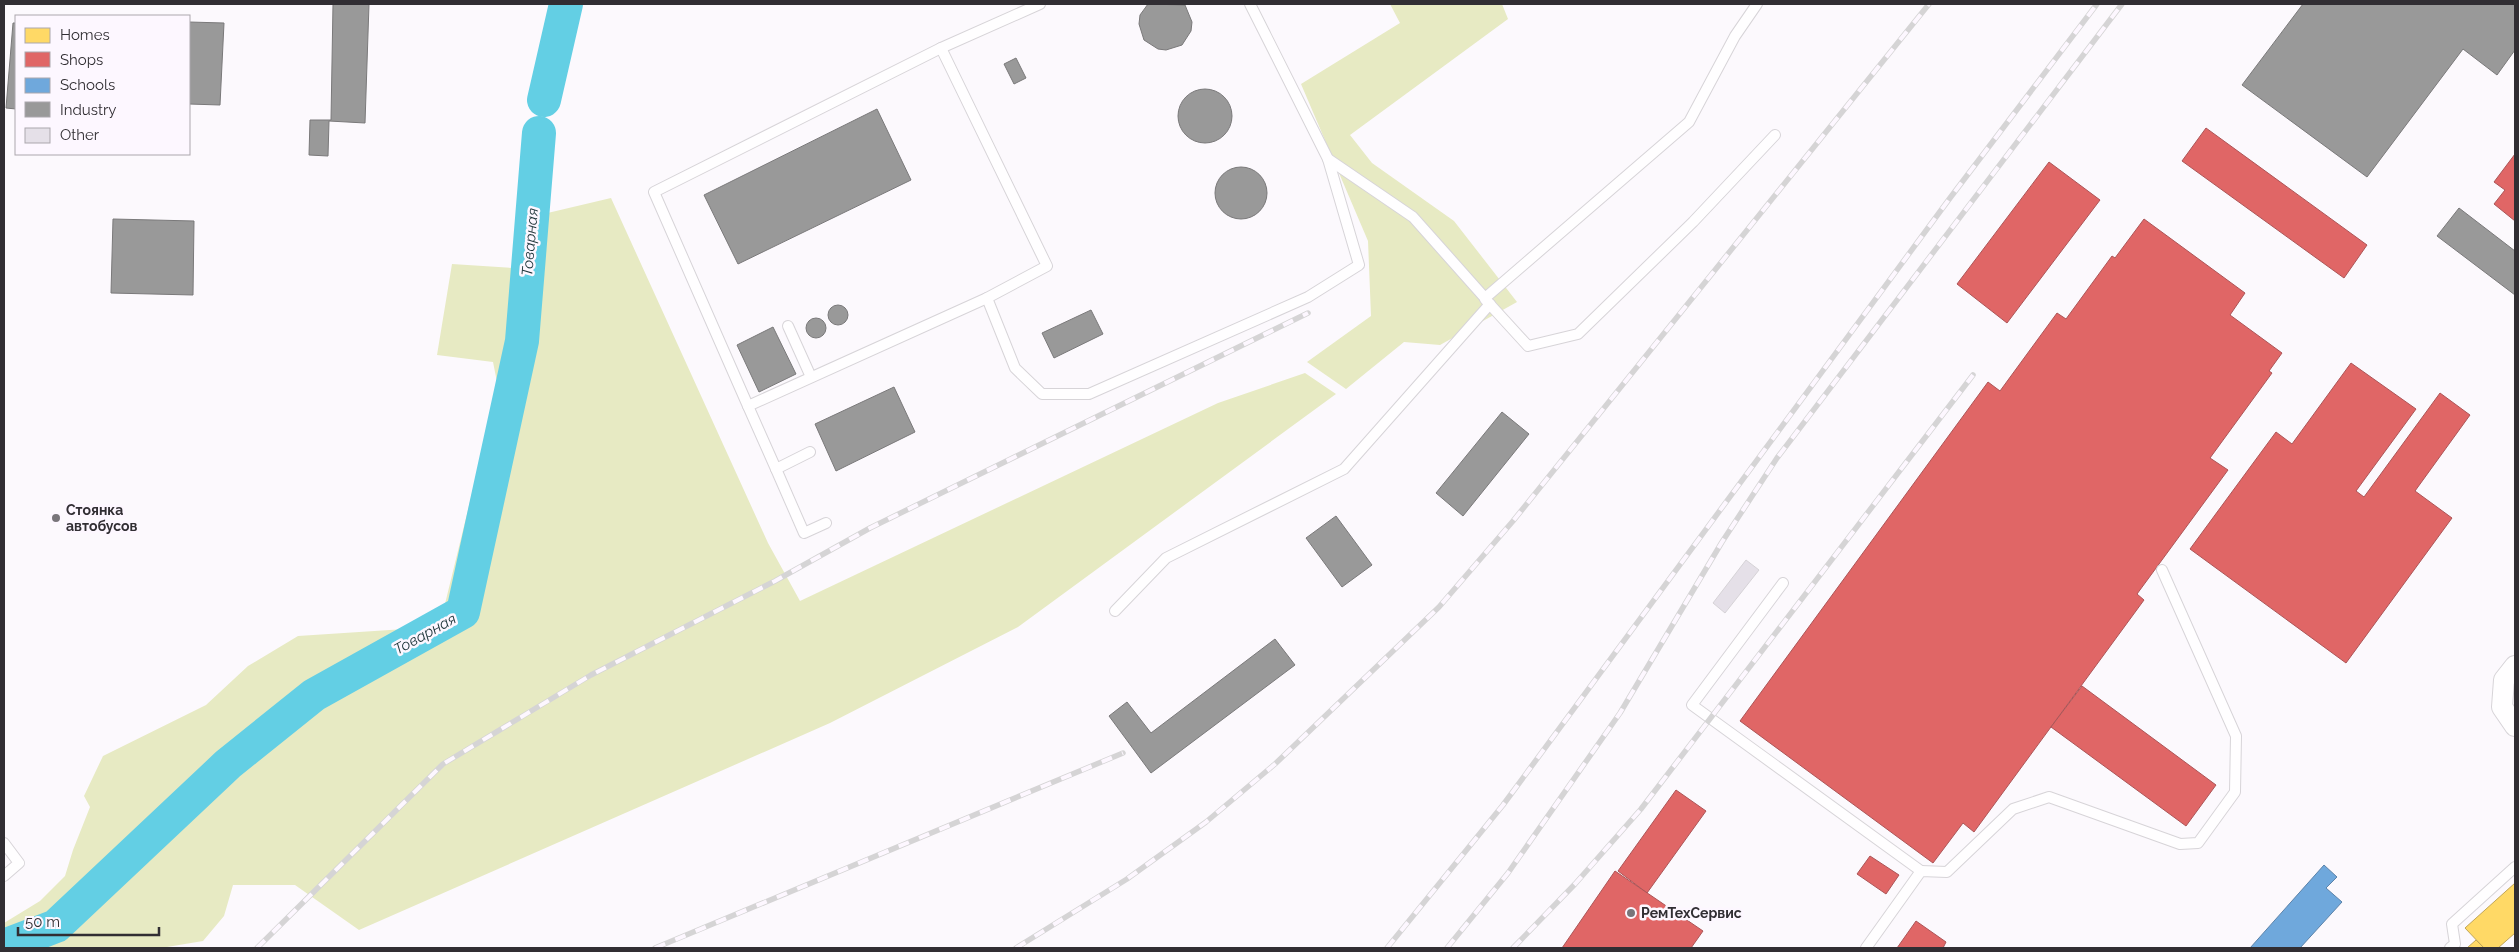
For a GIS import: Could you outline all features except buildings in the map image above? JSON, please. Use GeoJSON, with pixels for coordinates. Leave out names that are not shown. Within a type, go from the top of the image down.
{"type":"FeatureCollection","features":[{"type":"Feature","properties":{"kind":"street"},"geometry":{"type":"LineString","coordinates":[[2515,666],[2504,680],[2502,707],[2515,726]]}},
{"type":"Feature","properties":{"kind":"lane"},"geometry":{"type":"LineString","coordinates":[[826,523],[804,533],[654,192],[942,48],[1040,4]]}},
{"type":"Feature","properties":{"kind":"lane"},"geometry":{"type":"LineString","coordinates":[[987,298],[1015,368],[1042,394],[1089,394],[1308,297],[1359,265],[1328,159],[1250,4]]}},
{"type":"Feature","properties":{"kind":"lane"},"geometry":{"type":"LineString","coordinates":[[1115,611],[1166,558],[1344,469],[1487,301],[1689,122],[1735,36],[1757,4]]}},
{"type":"Feature","properties":{"kind":"lane"},"geometry":{"type":"LineString","coordinates":[[748,406],[987,298],[1046,266],[942,48]]}},
{"type":"Feature","properties":{"kind":"lane"},"geometry":{"type":"LineString","coordinates":[[1328,159],[1413,217],[1528,346],[1578,334],[1693,222],[1775,135]]}},
{"type":"Feature","properties":{"kind":"lane"},"geometry":{"type":"LineString","coordinates":[[788,326],[811,377]]}},
{"type":"Feature","properties":{"kind":"lane"},"geometry":{"type":"LineString","coordinates":[[776,469],[810,452]]}},
{"type":"Feature","properties":{"kind":"lane"},"geometry":{"type":"LineString","coordinates":[[1783,582],[1692,705],[1921,871],[1947,872],[2013,809],[2049,798],[2180,844],[2198,842],[2235,792],[2236,736],[2162,570]]}},
{"type":"Feature","properties":{"kind":"lane"},"geometry":{"type":"LineString","coordinates":[[4,843],[19,863],[4,876]]}},
{"type":"Feature","properties":{"kind":"lane"},"geometry":{"type":"LineString","coordinates":[[2450,948],[2455,944],[2452,924],[2515,866]]}},
{"type":"Feature","properties":{"kind":"lane"},"geometry":{"type":"LineString","coordinates":[[1866,948],[1921,871]]}},
{"type":"Feature","properties":{"kind":"green space"},"geometry":{"type":"Polygon","coordinates":[[[1390,4],[1502,4],[1508,19],[1350,135],[1372,163],[1454,221],[1517,302],[1440,345],[1404,342],[1346,389],[1307,362],[1371,316],[1368,241],[1301,84],[1400,23],[1390,4]]]}},
{"type":"Feature","properties":{"kind":"green space"},"geometry":{"type":"Polygon","coordinates":[[[611,198],[768,543],[800,601],[1218,403],[1305,373],[1336,394],[1018,627],[830,723],[359,930],[295,885],[233,885],[224,916],[203,941],[161,948],[4,948],[4,923],[40,901],[65,876],[90,807],[84,796],[103,756],[206,705],[248,666],[298,636],[405,629],[444,608],[498,387],[493,362],[437,355],[452,264],[513,268],[518,220],[611,198]]]}},
{"type":"Feature","properties":{"kind":"waterway","name":"Товарная"},"geometry":{"type":"LineString","coordinates":[[544,100],[566,4]]}},
{"type":"Feature","properties":{"kind":"waterway","name":"Товарная"},"geometry":{"type":"LineString","coordinates":[[4,946],[56,926],[228,764],[314,695],[463,612],[522,341],[539,133]]}},
{"type":"Feature","properties":{"kind":"railway"},"geometry":{"type":"LineString","coordinates":[[1016,948],[1127,879],[1206,822],[1275,764],[1439,607],[1513,521],[1929,4]]}},
{"type":"Feature","properties":{"kind":"railway"},"geometry":{"type":"LineString","coordinates":[[1387,948],[1503,805],[1950,198],[2097,4]]}},
{"type":"Feature","properties":{"kind":"railway"},"geometry":{"type":"LineString","coordinates":[[1447,948],[1508,873],[1620,713],[1722,542],[1777,458],[2122,4]]}},
{"type":"Feature","properties":{"kind":"railway"},"geometry":{"type":"LineString","coordinates":[[257,948],[443,764],[591,675],[775,581],[870,528],[1308,313]]}},
{"type":"Feature","properties":{"kind":"railway"},"geometry":{"type":"LineString","coordinates":[[1513,948],[1575,884],[1641,809],[1973,375]]}},
{"type":"Feature","properties":{"kind":"railway"},"geometry":{"type":"LineString","coordinates":[[655,948],[1123,753]]}},
{"type":"Feature","properties":{"kind":"place","name":"Стоянка автобусов"},"geometry":{"type":"Point","coordinates":[56,518]}},
{"type":"Feature","properties":{"kind":"place","name":"РемТехСервис"},"geometry":{"type":"Point","coordinates":[1631,913]}}]}
